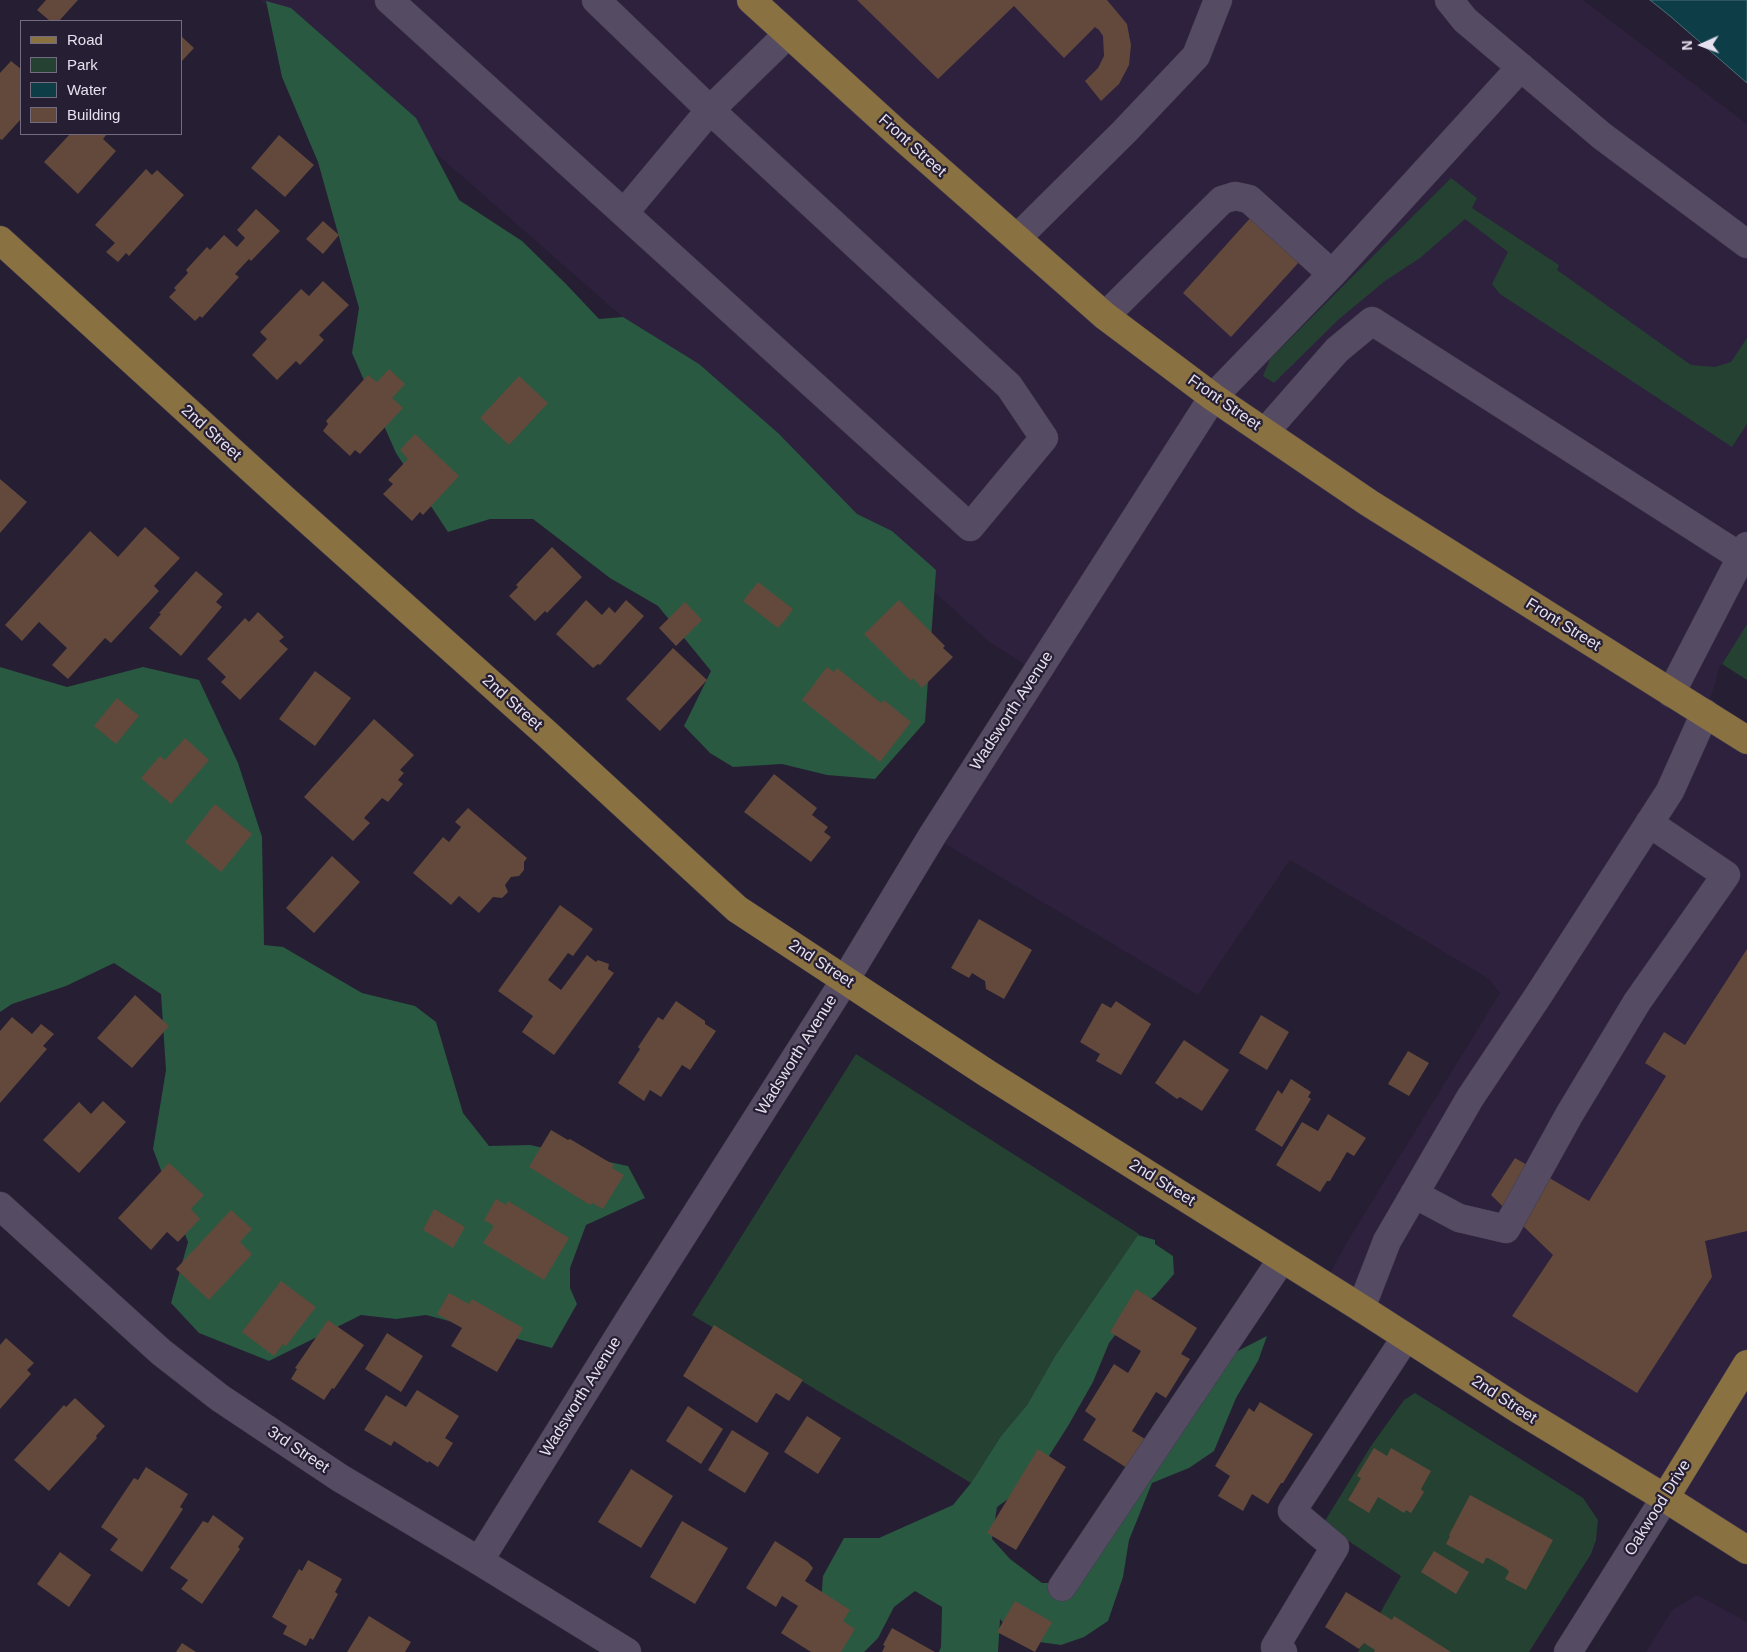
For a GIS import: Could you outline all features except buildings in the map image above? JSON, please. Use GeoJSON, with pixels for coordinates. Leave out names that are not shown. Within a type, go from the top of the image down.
{"type":"FeatureCollection","features":[{"type":"Feature","properties":{"kind":"main road","name":"Front Street"},"geometry":{"type":"LineString","coordinates":[[751,0],[1105,316],[1213,397],[1369,503],[1747,740]]}},
{"type":"Feature","properties":{"kind":"main road","name":"2nd Street"},"geometry":{"type":"LineString","coordinates":[[0,240],[329,540],[547,734],[731,904],[946,1047],[1361,1308],[1565,1439],[1665,1498],[1747,1550]]}},
{"type":"Feature","properties":{"kind":"main road","name":"Oakwood Drive"},"geometry":{"type":"LineString","coordinates":[[1665,1498],[1747,1364]]}},
{"type":"Feature","properties":{"kind":"street"},"geometry":{"type":"LineString","coordinates":[[389,0],[970,526],[1044,438],[1009,386],[710,110],[596,0]]}},
{"type":"Feature","properties":{"kind":"street"},"geometry":{"type":"LineString","coordinates":[[1017,238],[1124,132],[1196,56],[1218,0]]}},
{"type":"Feature","properties":{"kind":"street"},"geometry":{"type":"LineString","coordinates":[[1449,0],[1466,20],[1602,136],[1747,244]]}},
{"type":"Feature","properties":{"kind":"street"},"geometry":{"type":"LineString","coordinates":[[624,213],[710,110],[788,34]]}},
{"type":"Feature","properties":{"kind":"street","name":"Wadsworth Avenue"},"geometry":{"type":"LineString","coordinates":[[479,1561],[634,1312],[845,980],[932,836],[1213,397],[1332,274],[1520,67]]}},
{"type":"Feature","properties":{"kind":"street"},"geometry":{"type":"LineString","coordinates":[[1105,316],[1222,200],[1235,196],[1248,199],[1332,274]]}},
{"type":"Feature","properties":{"kind":"street"},"geometry":{"type":"LineString","coordinates":[[1265,432],[1337,350],[1372,322],[1744,551],[1671,693]]}},
{"type":"Feature","properties":{"kind":"street"},"geometry":{"type":"LineString","coordinates":[[1361,1308],[1387,1241],[1414,1194],[1470,1098],[1670,791],[1705,713]]}},
{"type":"Feature","properties":{"kind":"street"},"geometry":{"type":"LineString","coordinates":[[1414,1194],[1459,1218],[1506,1229],[1569,1115],[1637,1002],[1726,875],[1649,823]]}},
{"type":"Feature","properties":{"kind":"street","name":"3rd Street"},"geometry":{"type":"LineString","coordinates":[[0,1206],[161,1352],[220,1398],[340,1478],[479,1561],[613,1648]]}},
{"type":"Feature","properties":{"kind":"street"},"geometry":{"type":"LineString","coordinates":[[1062,1586],[1282,1259]]}},
{"type":"Feature","properties":{"kind":"street"},"geometry":{"type":"LineString","coordinates":[[1283,1652],[1274,1647],[1335,1547],[1292,1512],[1406,1337]]}},
{"type":"Feature","properties":{"kind":"street","name":"Oakwood Drive"},"geometry":{"type":"LineString","coordinates":[[1568,1652],[1665,1498]]}},
{"type":"Feature","properties":{"kind":"shaded area"},"geometry":{"type":"Polygon","coordinates":[[[261,0],[1583,0],[1747,124],[1747,624],[1719,668],[1705,713],[1747,740],[1747,1550],[1324,1285],[1347,1242],[1500,993],[1489,979],[1290,860],[1198,995],[932,836],[1037,672],[989,642],[903,563],[261,0]]]}},
{"type":"Feature","properties":{"kind":"shaded area"},"geometry":{"type":"Polygon","coordinates":[[[266,1],[291,8],[416,118],[459,200],[522,241],[599,319],[623,317],[699,364],[778,433],[857,514],[892,531],[936,570],[925,722],[875,779],[827,775],[782,764],[733,767],[710,753],[684,726],[711,671],[658,606],[610,578],[533,519],[490,519],[448,532],[396,453],[352,353],[359,308],[318,162],[282,77],[266,1]]]}},
{"type":"Feature","properties":{"kind":"shaded area"},"geometry":{"type":"Polygon","coordinates":[[[0,667],[67,687],[143,667],[199,680],[238,763],[262,837],[264,945],[283,947],[362,993],[415,1006],[436,1022],[463,1113],[489,1146],[530,1145],[628,1166],[645,1198],[586,1225],[570,1268],[570,1288],[577,1304],[552,1348],[426,1315],[396,1319],[361,1315],[269,1361],[199,1333],[171,1303],[188,1242],[153,1149],[166,1070],[161,994],[114,963],[66,986],[12,1004],[0,1012],[0,667]]]}},
{"type":"Feature","properties":{"kind":"shaded area"},"geometry":{"type":"Polygon","coordinates":[[[1138,1235],[1155,1240],[1155,1244],[1173,1256],[1174,1274],[1155,1296],[1134,1311],[1109,1343],[1093,1382],[1033,1481],[997,1507],[992,1539],[1010,1559],[1042,1583],[1074,1583],[1222,1359],[1267,1336],[1258,1361],[1236,1398],[1214,1451],[1189,1468],[1152,1483],[1129,1540],[1123,1577],[1108,1621],[1084,1637],[1061,1645],[1017,1639],[1000,1619],[998,1652],[939,1652],[941,1647],[942,1607],[915,1591],[894,1607],[878,1638],[864,1652],[823,1652],[819,1629],[823,1576],[844,1538],[879,1538],[953,1505],[971,1483],[1001,1436],[1027,1405],[1055,1356],[1138,1235]]]}},
{"type":"Feature","properties":{"kind":"shaded area"},"geometry":{"type":"Polygon","coordinates":[[[1697,1595],[1747,1622],[1747,1652],[1646,1652],[1672,1610],[1697,1595]]]}},
{"type":"Feature","properties":{"kind":"green space"},"geometry":{"type":"Polygon","coordinates":[[[1451,178],[1477,198],[1472,208],[1559,265],[1557,270],[1691,365],[1715,367],[1731,362],[1747,338],[1747,424],[1732,447],[1500,294],[1492,284],[1508,252],[1465,219],[1420,258],[1385,281],[1339,319],[1274,383],[1263,376],[1270,359],[1451,178]]]}},
{"type":"Feature","properties":{"kind":"green space"},"geometry":{"type":"Polygon","coordinates":[[[1747,624],[1747,680],[1722,664],[1747,624]]]}},
{"type":"Feature","properties":{"kind":"green space"},"geometry":{"type":"Polygon","coordinates":[[[856,1054],[1139,1234],[1055,1356],[1027,1405],[1001,1436],[971,1483],[692,1315],[856,1054]]]}},
{"type":"Feature","properties":{"kind":"green space"},"geometry":{"type":"Polygon","coordinates":[[[1415,1393],[1583,1498],[1598,1520],[1596,1540],[1591,1554],[1529,1652],[1358,1652],[1401,1576],[1323,1524],[1371,1446],[1404,1400],[1415,1393]]]}},
{"type":"Feature","properties":{"kind":"water"},"geometry":{"type":"Polygon","coordinates":[[[1650,0],[1747,0],[1747,83],[1670,16],[1650,0]]]}}]}
